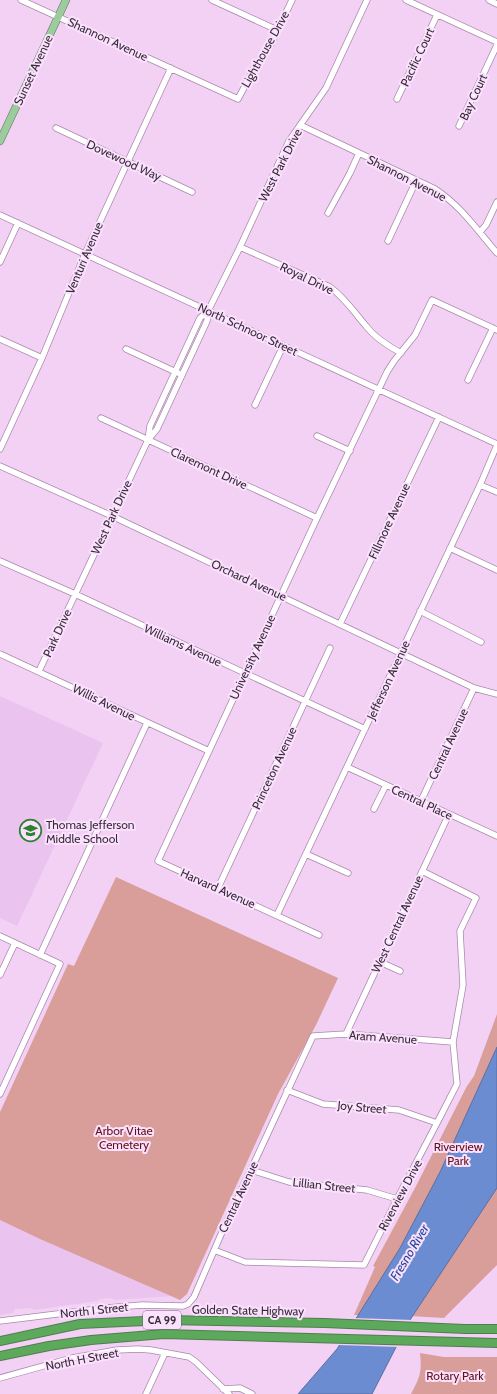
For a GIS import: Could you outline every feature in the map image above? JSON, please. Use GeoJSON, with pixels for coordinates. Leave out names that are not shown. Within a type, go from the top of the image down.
{"type":"FeatureCollection","features":[{"type":"Feature","properties":{"kind":"highway","name":"Golden State Highway"},"geometry":{"type":"LineString","coordinates":[[0,1341],[80,1324],[166,1320],[497,1330]]}},
{"type":"Feature","properties":{"kind":"highway","name":"CA 99"},"geometry":{"type":"LineString","coordinates":[[0,1356],[49,1346],[91,1340],[164,1334],[497,1343]]}},
{"type":"Feature","properties":{"kind":"main road","name":"Sunset Avenue"},"geometry":{"type":"LineString","coordinates":[[0,141],[66,0]]}},
{"type":"Feature","properties":{"kind":"street","name":"Shannon Avenue"},"geometry":{"type":"LineString","coordinates":[[21,0],[238,99]]}},
{"type":"Feature","properties":{"kind":"street"},"geometry":{"type":"LineString","coordinates":[[212,0],[277,30]]}},
{"type":"Feature","properties":{"kind":"street","name":"Lighthouse Drive"},"geometry":{"type":"LineString","coordinates":[[238,99],[255,67],[271,44],[292,0]]}},
{"type":"Feature","properties":{"kind":"street","name":"West Park Drive"},"geometry":{"type":"LineString","coordinates":[[75,594],[148,440],[157,429],[206,321],[208,311],[240,247],[289,141],[326,88],[367,0]]}},
{"type":"Feature","properties":{"kind":"street"},"geometry":{"type":"LineString","coordinates":[[406,0],[497,42]]}},
{"type":"Feature","properties":{"kind":"street"},"geometry":{"type":"LineString","coordinates":[[488,0],[497,4]]}},
{"type":"Feature","properties":{"kind":"street","name":"Pacific Court"},"geometry":{"type":"LineString","coordinates":[[398,99],[437,15]]}},
{"type":"Feature","properties":{"kind":"street","name":"Bay Court"},"geometry":{"type":"LineString","coordinates":[[459,126],[497,45]]}},
{"type":"Feature","properties":{"kind":"street","name":"Venturi Avenue"},"geometry":{"type":"LineString","coordinates":[[0,449],[42,358],[85,254],[171,68]]}},
{"type":"Feature","properties":{"kind":"street","name":"Shannon Avenue"},"geometry":{"type":"LineString","coordinates":[[300,125],[435,189],[448,197],[497,253]]}},
{"type":"Feature","properties":{"kind":"street","name":"Dovewood Way"},"geometry":{"type":"LineString","coordinates":[[56,128],[192,192]]}},
{"type":"Feature","properties":{"kind":"street"},"geometry":{"type":"LineString","coordinates":[[328,213],[359,153]]}},
{"type":"Feature","properties":{"kind":"street"},"geometry":{"type":"LineString","coordinates":[[388,241],[416,181]]}},
{"type":"Feature","properties":{"kind":"street"},"geometry":{"type":"LineString","coordinates":[[480,232],[486,225],[497,202]]}},
{"type":"Feature","properties":{"kind":"street","name":"North Schnoor Street"},"geometry":{"type":"LineString","coordinates":[[0,215],[497,445]]}},
{"type":"Feature","properties":{"kind":"street"},"geometry":{"type":"LineString","coordinates":[[0,262],[18,223]]}},
{"type":"Feature","properties":{"kind":"street","name":"Royal Drive"},"geometry":{"type":"LineString","coordinates":[[240,247],[334,290],[347,302],[366,327],[378,338],[400,353]]}},
{"type":"Feature","properties":{"kind":"street","name":"University Avenue"},"geometry":{"type":"LineString","coordinates":[[158,861],[317,518],[387,372],[400,353],[415,336],[432,300],[495,329]]}},
{"type":"Feature","properties":{"kind":"street","name":"West Park Drive"},"geometry":{"type":"LineString","coordinates":[[148,440],[150,426],[200,318],[208,311]]}},
{"type":"Feature","properties":{"kind":"street"},"geometry":{"type":"LineString","coordinates":[[468,380],[495,329]]}},
{"type":"Feature","properties":{"kind":"street"},"geometry":{"type":"LineString","coordinates":[[0,339],[42,358]]}},
{"type":"Feature","properties":{"kind":"street"},"geometry":{"type":"LineString","coordinates":[[255,405],[283,346]]}},
{"type":"Feature","properties":{"kind":"street"},"geometry":{"type":"LineString","coordinates":[[126,349],[182,374]]}},
{"type":"Feature","properties":{"kind":"street","name":"Fillmore Avenue"},"geometry":{"type":"LineString","coordinates":[[340,624],[439,417]]}},
{"type":"Feature","properties":{"kind":"street","name":"Claremont Drive"},"geometry":{"type":"LineString","coordinates":[[101,418],[317,518]]}},
{"type":"Feature","properties":{"kind":"street"},"geometry":{"type":"LineString","coordinates":[[317,436],[350,451]]}},
{"type":"Feature","properties":{"kind":"street","name":"Jefferson Avenue"},"geometry":{"type":"LineString","coordinates":[[277,915],[480,485],[497,445]]}},
{"type":"Feature","properties":{"kind":"street","name":"Orchard Avenue"},"geometry":{"type":"LineString","coordinates":[[0,466],[112,516],[281,595],[474,688],[497,694]]}},
{"type":"Feature","properties":{"kind":"street"},"geometry":{"type":"LineString","coordinates":[[480,485],[497,492]]}},
{"type":"Feature","properties":{"kind":"street"},"geometry":{"type":"LineString","coordinates":[[450,548],[497,570]]}},
{"type":"Feature","properties":{"kind":"street","name":"Williams Avenue"},"geometry":{"type":"LineString","coordinates":[[0,561],[75,594],[365,729]]}},
{"type":"Feature","properties":{"kind":"street","name":"Park Drive"},"geometry":{"type":"LineString","coordinates":[[39,671],[75,594]]}},
{"type":"Feature","properties":{"kind":"street"},"geometry":{"type":"LineString","coordinates":[[420,611],[481,642]]}},
{"type":"Feature","properties":{"kind":"street","name":"Princeton Avenue"},"geometry":{"type":"LineString","coordinates":[[218,888],[330,648]]}},
{"type":"Feature","properties":{"kind":"street","name":"Willis Avenue"},"geometry":{"type":"LineString","coordinates":[[0,654],[209,751]]}},
{"type":"Feature","properties":{"kind":"street","name":"Central Avenue"},"geometry":{"type":"LineString","coordinates":[[421,801],[474,688]]}},
{"type":"Feature","properties":{"kind":"street"},"geometry":{"type":"LineString","coordinates":[[40,955],[147,723]]}},
{"type":"Feature","properties":{"kind":"street","name":"Central Place"},"geometry":{"type":"LineString","coordinates":[[347,767],[497,836]]}},
{"type":"Feature","properties":{"kind":"street"},"geometry":{"type":"LineString","coordinates":[[374,809],[386,785]]}},
{"type":"Feature","properties":{"kind":"street","name":"West Central Avenue"},"geometry":{"type":"LineString","coordinates":[[346,1034],[449,814]]}},
{"type":"Feature","properties":{"kind":"street"},"geometry":{"type":"LineString","coordinates":[[306,854],[348,873]]}},
{"type":"Feature","properties":{"kind":"street","name":"Harvard Avenue"},"geometry":{"type":"LineString","coordinates":[[158,861],[319,935]]}},
{"type":"Feature","properties":{"kind":"street","name":"Riverview Drive"},"geometry":{"type":"LineString","coordinates":[[214,1250],[245,1262],[364,1265],[457,1084],[453,1042],[463,985],[460,932],[476,898],[422,871]]}},
{"type":"Feature","properties":{"kind":"street"},"geometry":{"type":"LineString","coordinates":[[0,936],[60,964],[0,1094]]}},
{"type":"Feature","properties":{"kind":"street"},"geometry":{"type":"LineString","coordinates":[[0,975],[15,943]]}},
{"type":"Feature","properties":{"kind":"street"},"geometry":{"type":"LineString","coordinates":[[380,962],[400,971]]}},
{"type":"Feature","properties":{"kind":"street","name":"Aram Avenue"},"geometry":{"type":"LineString","coordinates":[[288,1090],[313,1036],[346,1034],[453,1042]]}},
{"type":"Feature","properties":{"kind":"street","name":"Central Avenue"},"geometry":{"type":"LineString","coordinates":[[188,1304],[194,1297],[214,1250],[288,1090]]}},
{"type":"Feature","properties":{"kind":"street","name":"Joy Street"},"geometry":{"type":"LineString","coordinates":[[288,1090],[323,1104],[399,1110],[437,1123]]}},
{"type":"Feature","properties":{"kind":"street","name":"Lillian Street"},"geometry":{"type":"LineString","coordinates":[[251,1170],[289,1182],[367,1190],[397,1199]]}},
{"type":"Feature","properties":{"kind":"street","name":"North I Street"},"geometry":{"type":"LineString","coordinates":[[0,1321],[106,1308],[142,1305],[183,1306],[188,1304]]}},
{"type":"Feature","properties":{"kind":"street","name":"North H Street"},"geometry":{"type":"LineString","coordinates":[[0,1378],[72,1358],[117,1350],[138,1349],[189,1357],[228,1394]]}},
{"type":"Feature","properties":{"kind":"street"},"geometry":{"type":"LineString","coordinates":[[146,1394],[165,1353]]}},
{"type":"Feature","properties":{"kind":"street"},"geometry":{"type":"LineString","coordinates":[[223,1389],[240,1388],[252,1394]]}},
{"type":"Feature","properties":{"kind":"shaded area","name":"Thomas Jefferson Middle School"},"geometry":{"type":"Polygon","coordinates":[[[0,696],[103,743],[17,926],[0,918],[0,696]]]}},
{"type":"Feature","properties":{"kind":"shaded area"},"geometry":{"type":"Polygon","coordinates":[[[0,1219],[171,1296],[115,1300],[111,1298],[100,1299],[97,1301],[34,1310],[31,1308],[15,1309],[13,1313],[0,1315],[0,1219]]]}},
{"type":"Feature","properties":{"kind":"green space","name":"Arbor Vitae Cemetery"},"geometry":{"type":"Polygon","coordinates":[[[116,877],[338,978],[316,1025],[278,1094],[187,1294],[180,1300],[0,1220],[0,1112],[68,964],[74,966],[116,877]]]}},
{"type":"Feature","properties":{"kind":"green space","name":"Riverview Park"},"geometry":{"type":"Polygon","coordinates":[[[497,1014],[497,1265],[444,1318],[392,1315],[354,1315],[375,1267],[373,1266],[467,1086],[474,1076],[497,1014]]]}},
{"type":"Feature","properties":{"kind":"green space","name":"Rotary Park"},"geometry":{"type":"Polygon","coordinates":[[[420,1353],[444,1357],[497,1357],[497,1394],[411,1394],[420,1375],[420,1353]]]}},
{"type":"Feature","properties":{"kind":"water","name":"Fresno River"},"geometry":{"type":"Polygon","coordinates":[[[497,1047],[497,1188],[410,1320],[372,1394],[298,1394],[337,1349],[400,1248],[440,1172],[497,1047]]]}},
{"type":"Feature","properties":{"kind":"pier"},"geometry":{"type":"Polygon","coordinates":[[[354,1318],[413,1320],[398,1347],[338,1345],[354,1318]]]}},
{"type":"Feature","properties":{"kind":"place","name":"Thomas Jefferson Middle School"},"geometry":{"type":"Point","coordinates":[31,831]}}]}
